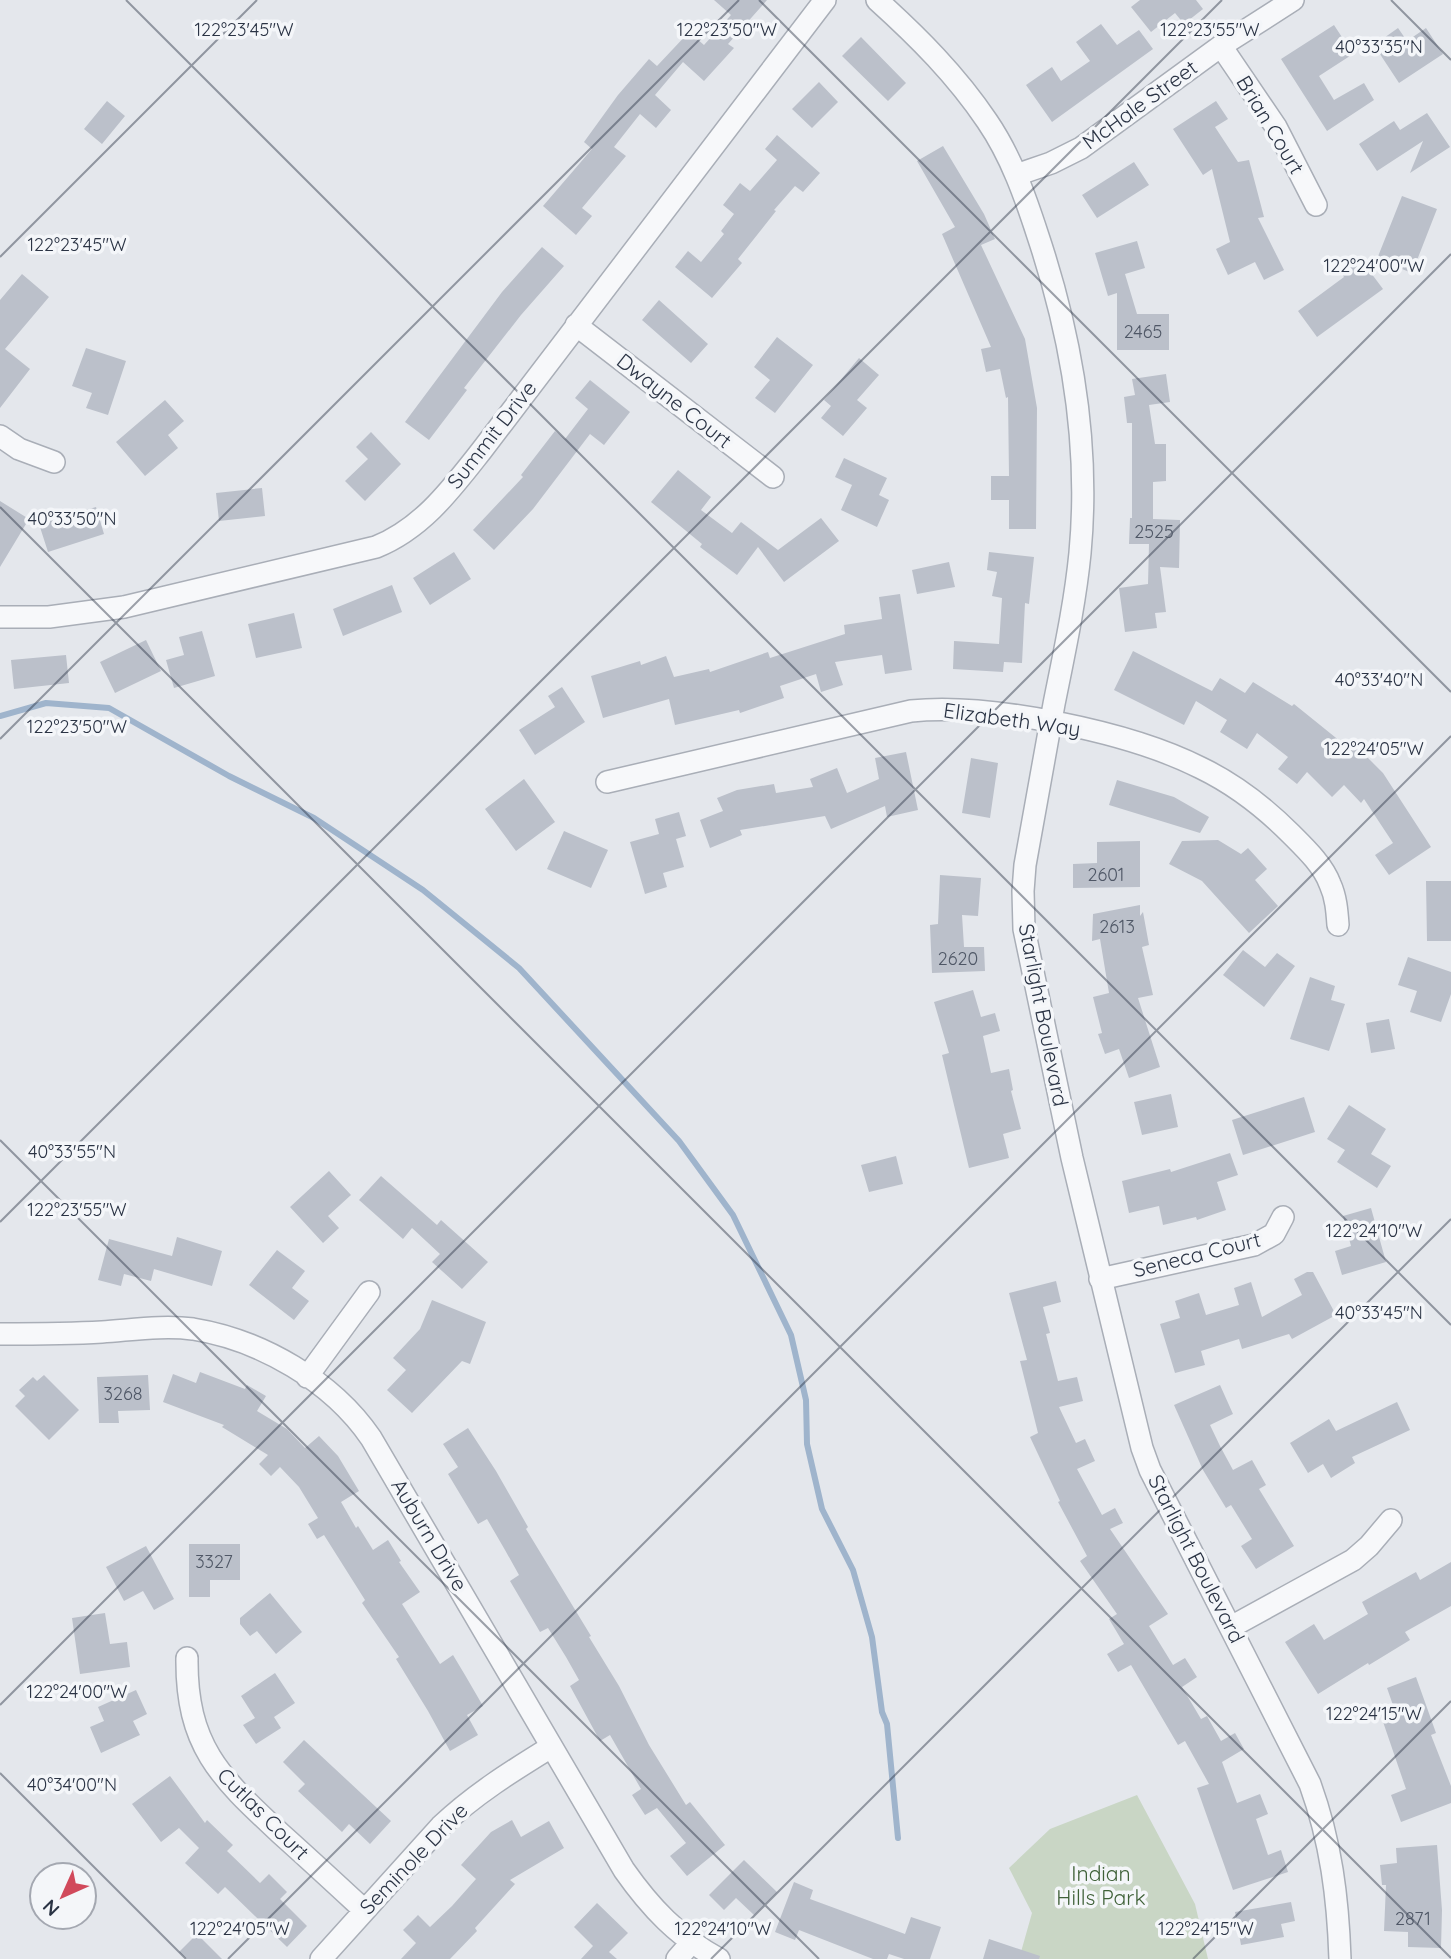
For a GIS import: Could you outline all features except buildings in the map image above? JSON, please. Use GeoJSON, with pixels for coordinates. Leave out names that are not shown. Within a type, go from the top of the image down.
{"type":"FeatureCollection","features":[{"type":"Feature","properties":{"kind":"street","name":"Summit Drive"},"geometry":{"type":"LineString","coordinates":[[0,617],[49,617],[124,607],[385,543],[408,529],[441,501],[825,0]]}},
{"type":"Feature","properties":{"kind":"street","name":"Starlight Boulevard"},"geometry":{"type":"LineString","coordinates":[[877,0],[926,46],[970,97],[1003,148],[1016,175],[1051,272],[1077,401],[1082,527],[1071,626],[1025,865],[1023,919],[1030,963],[1125,1387],[1150,1470],[1298,1756],[1319,1809],[1335,1880],[1340,1959]]}},
{"type":"Feature","properties":{"kind":"street","name":"McHale Street"},"geometry":{"type":"LineString","coordinates":[[1016,175],[1051,163],[1081,148],[1221,46],[1293,0]]}},
{"type":"Feature","properties":{"kind":"street","name":"Brian Court"},"geometry":{"type":"LineString","coordinates":[[1221,46],[1276,127],[1316,205]]}},
{"type":"Feature","properties":{"kind":"street","name":"Dwayne Court"},"geometry":{"type":"LineString","coordinates":[[576,324],[773,478]]}},
{"type":"Feature","properties":{"kind":"street"},"geometry":{"type":"LineString","coordinates":[[0,436],[19,449],[54,462]]}},
{"type":"Feature","properties":{"kind":"street","name":"Elizabeth Way"},"geometry":{"type":"LineString","coordinates":[[607,782],[911,711],[940,708],[972,710],[1051,722],[1176,756],[1239,791],[1283,826],[1320,866],[1330,881],[1335,897],[1338,925]]}},
{"type":"Feature","properties":{"kind":"street","name":"Seneca Court"},"geometry":{"type":"LineString","coordinates":[[1100,1279],[1254,1245],[1274,1234],[1283,1217]]}},
{"type":"Feature","properties":{"kind":"street"},"geometry":{"type":"LineString","coordinates":[[307,1377],[369,1292]]}},
{"type":"Feature","properties":{"kind":"street","name":"Auburn Drive"},"geometry":{"type":"LineString","coordinates":[[0,1334],[192,1329],[234,1340],[280,1359],[351,1412],[372,1438],[551,1747],[636,1887],[656,1912],[691,1943],[719,1959]]}},
{"type":"Feature","properties":{"kind":"street"},"geometry":{"type":"LineString","coordinates":[[1231,1627],[1353,1560],[1391,1520]]}},
{"type":"Feature","properties":{"kind":"street","name":"Cutlas Court"},"geometry":{"type":"LineString","coordinates":[[187,1658],[192,1714],[204,1747],[224,1779],[364,1910]]}},
{"type":"Feature","properties":{"kind":"street","name":"Seminole Drive"},"geometry":{"type":"LineString","coordinates":[[321,1959],[459,1809],[478,1793],[551,1747]]}},
{"type":"Feature","properties":{"kind":"street"},"geometry":{"type":"LineString","coordinates":[[677,1959],[691,1943]]}},
{"type":"Feature","properties":{"kind":"green space","name":"Indian Hills Park"},"geometry":{"type":"Polygon","coordinates":[[[1137,1795],[1195,1904],[1208,1959],[1019,1959],[1032,1913],[1009,1868],[1050,1829],[1137,1795]]]}},
{"type":"Feature","properties":{"kind":"waterway"},"geometry":{"type":"LineString","coordinates":[[0,716],[46,703],[109,708],[229,776],[314,818],[423,890],[519,968],[679,1141],[733,1215],[791,1335],[806,1400],[807,1444],[822,1509],[853,1570],[872,1637],[882,1712],[887,1724],[898,1838]]}}]}
